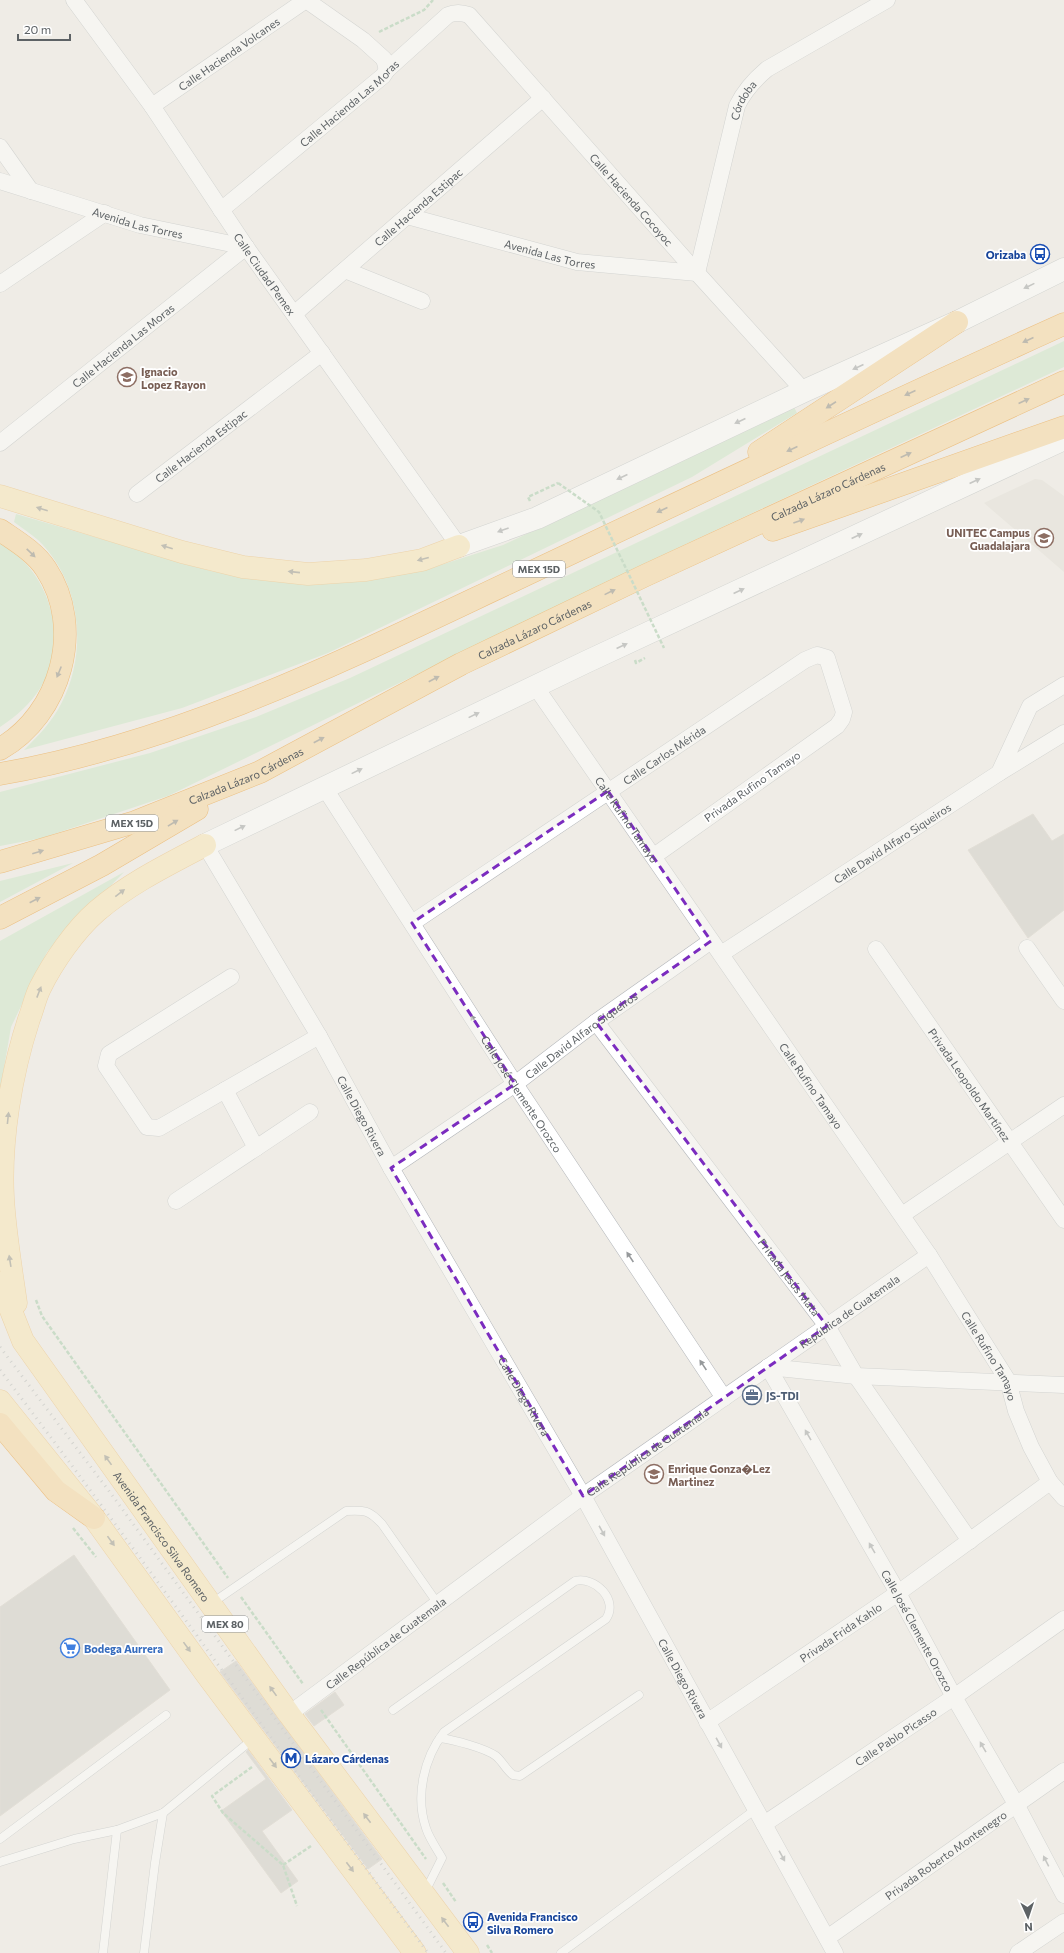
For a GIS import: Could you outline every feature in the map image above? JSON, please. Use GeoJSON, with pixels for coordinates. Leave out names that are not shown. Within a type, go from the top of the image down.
{"type":"FeatureCollection","features":[{"type":"Feature","properties":{"kind":"highway"},"geometry":{"type":"LineString","coordinates":[[691,497],[957,322]]}},
{"type":"Feature","properties":{"kind":"highway","name":"MEX 15D"},"geometry":{"type":"LineString","coordinates":[[0,774],[37,767],[131,742],[237,706],[348,659],[897,399],[1064,324]]}},
{"type":"Feature","properties":{"kind":"highway","name":"Calzada Lázaro Cárdenas"},"geometry":{"type":"LineString","coordinates":[[0,862],[135,822],[260,772],[461,664],[644,576],[1064,382]]}},
{"type":"Feature","properties":{"kind":"highway"},"geometry":{"type":"LineString","coordinates":[[644,576],[1064,427]]}},
{"type":"Feature","properties":{"kind":"highway"},"geometry":{"type":"LineString","coordinates":[[0,530],[25,547],[46,568],[60,596],[66,638],[61,669],[48,701],[24,730],[0,749]]}},
{"type":"Feature","properties":{"kind":"highway"},"geometry":{"type":"LineString","coordinates":[[0,918],[102,865],[260,772]]}},
{"type":"Feature","properties":{"kind":"highway"},"geometry":{"type":"LineString","coordinates":[[0,1424],[56,1491],[94,1518]]}},
{"type":"Feature","properties":{"kind":"main road"},"geometry":{"type":"LineString","coordinates":[[0,496],[182,552],[243,567],[308,574],[366,570],[422,560],[536,518],[804,391],[957,322],[1064,269]]}},
{"type":"Feature","properties":{"kind":"main road"},"geometry":{"type":"LineString","coordinates":[[23,1341],[8,1248],[3,1197],[4,1155],[9,1109],[20,1047],[39,989],[59,954],[96,912],[131,884],[205,844],[535,686],[1064,439]]}},
{"type":"Feature","properties":{"kind":"main road","name":"Avenida Francisco Silva Romero"},"geometry":{"type":"LineString","coordinates":[[0,1283],[23,1341],[210,1604],[289,1714],[424,1894],[476,1947]]}},
{"type":"Feature","properties":{"kind":"main road"},"geometry":{"type":"LineString","coordinates":[[0,1401],[94,1518],[254,1738],[415,1953]]}},
{"type":"Feature","properties":{"kind":"street","name":"Calle Ciudad Pemex"},"geometry":{"type":"LineString","coordinates":[[74,0],[152,106],[246,247],[459,546]]}},
{"type":"Feature","properties":{"kind":"street","name":"Calle Hacienda Volcanes"},"geometry":{"type":"LineString","coordinates":[[152,106],[306,0]]}},
{"type":"Feature","properties":{"kind":"street"},"geometry":{"type":"LineString","coordinates":[[306,0],[363,40],[384,59],[387,70]]}},
{"type":"Feature","properties":{"kind":"street","name":"Córdoba"},"geometry":{"type":"LineString","coordinates":[[697,273],[737,106],[742,95],[758,77],[768,69],[887,0]]}},
{"type":"Feature","properties":{"kind":"street","name":"Calle Hacienda Cocoyoc"},"geometry":{"type":"LineString","coordinates":[[457,12],[468,15],[804,391]]}},
{"type":"Feature","properties":{"kind":"street","name":"Calle Hacienda Las Moras"},"geometry":{"type":"LineString","coordinates":[[221,210],[383,76],[387,70],[448,15],[457,12]]}},
{"type":"Feature","properties":{"kind":"street","name":"Calle Hacienda Estipac"},"geometry":{"type":"LineString","coordinates":[[294,314],[543,98]]}},
{"type":"Feature","properties":{"kind":"street"},"geometry":{"type":"LineString","coordinates":[[0,147],[31,191]]}},
{"type":"Feature","properties":{"kind":"street","name":"Avenida Las Torres"},"geometry":{"type":"LineString","coordinates":[[0,181],[140,225],[246,247]]}},
{"type":"Feature","properties":{"kind":"street"},"geometry":{"type":"LineString","coordinates":[[0,284],[105,213]]}},
{"type":"Feature","properties":{"kind":"street","name":"Avenida Las Torres"},"geometry":{"type":"LineString","coordinates":[[407,216],[577,262],[697,273]]}},
{"type":"Feature","properties":{"kind":"street","name":"Calle Hacienda Las Moras"},"geometry":{"type":"LineString","coordinates":[[0,443],[246,247]]}},
{"type":"Feature","properties":{"kind":"street"},"geometry":{"type":"LineString","coordinates":[[345,270],[422,301]]}},
{"type":"Feature","properties":{"kind":"street","name":"Calle Hacienda Estipac"},"geometry":{"type":"LineString","coordinates":[[137,494],[322,353]]}},
{"type":"Feature","properties":{"kind":"street","name":"Privada Rufino Tamayo"},"geometry":{"type":"LineString","coordinates":[[654,856],[837,726],[842,719],[844,712],[829,660],[824,656],[817,655]]}},
{"type":"Feature","properties":{"kind":"street","name":"Calle Carlos Mérida"},"geometry":{"type":"LineString","coordinates":[[412,923],[805,660],[817,655]]}},
{"type":"Feature","properties":{"kind":"street"},"geometry":{"type":"LineString","coordinates":[[999,773],[1030,706],[1064,685]]}},
{"type":"Feature","properties":{"kind":"street","name":"Calle Rufino Tamayo"},"geometry":{"type":"LineString","coordinates":[[535,686],[929,1255],[1008,1382],[1016,1411],[1031,1447],[1050,1482],[1064,1498]]}},
{"type":"Feature","properties":{"kind":"street","name":"Calle David Alfaro Siqueiros"},"geometry":{"type":"LineString","coordinates":[[721,954],[999,773],[1064,733]]}},
{"type":"Feature","properties":{"kind":"street","name":"Calle José Clemente Orozco"},"geometry":{"type":"LineString","coordinates":[[324,787],[515,1084],[724,1398]]}},
{"type":"Feature","properties":{"kind":"street","name":"Calle Diego Rivera"},"geometry":{"type":"LineString","coordinates":[[205,844],[319,1036],[391,1168],[584,1496],[835,1953]]}},
{"type":"Feature","properties":{"kind":"street","name":"Calle David Alfaro Siqueiros"},"geometry":{"type":"LineString","coordinates":[[391,1168],[515,1084],[596,1022],[711,941]]}},
{"type":"Feature","properties":{"kind":"street"},"geometry":{"type":"LineString","coordinates":[[1026,948],[1064,1001]]}},
{"type":"Feature","properties":{"kind":"street","name":"Privada Leopoldo Martínez"},"geometry":{"type":"LineString","coordinates":[[876,949],[1064,1220]]}},
{"type":"Feature","properties":{"kind":"street"},"geometry":{"type":"LineString","coordinates":[[231,977],[109,1054],[106,1066],[144,1125],[151,1128],[159,1128],[319,1036]]}},
{"type":"Feature","properties":{"kind":"street","name":"Privada Jesús Mata"},"geometry":{"type":"LineString","coordinates":[[596,1022],[827,1326],[856,1376],[970,1541]]}},
{"type":"Feature","properties":{"kind":"street"},"geometry":{"type":"LineString","coordinates":[[225,1090],[256,1148]]}},
{"type":"Feature","properties":{"kind":"street"},"geometry":{"type":"LineString","coordinates":[[902,1215],[1064,1105]]}},
{"type":"Feature","properties":{"kind":"street"},"geometry":{"type":"LineString","coordinates":[[176,1201],[310,1112]]}},
{"type":"Feature","properties":{"kind":"street","name":"República de Guatemala"},"geometry":{"type":"LineString","coordinates":[[768,1367],[929,1255]]}},
{"type":"Feature","properties":{"kind":"street"},"geometry":{"type":"LineString","coordinates":[[768,1367],[856,1376],[1064,1385]]}},
{"type":"Feature","properties":{"kind":"street","name":"Calle José Clemente Orozco"},"geometry":{"type":"LineString","coordinates":[[768,1367],[898,1592],[954,1697],[1016,1804],[1064,1895]]}},
{"type":"Feature","properties":{"kind":"street","name":"Calle República de Guatemala"},"geometry":{"type":"LineString","coordinates":[[289,1714],[584,1496],[768,1367]]}},
{"type":"Feature","properties":{"kind":"street","name":"Privada Frida Kahlo"},"geometry":{"type":"LineString","coordinates":[[707,1722],[898,1592],[1050,1482]]}},
{"type":"Feature","properties":{"kind":"street","name":"Calle Pablo Picasso"},"geometry":{"type":"LineString","coordinates":[[764,1824],[954,1697],[1064,1619]]}},
{"type":"Feature","properties":{"kind":"street","name":"Privada Roberto Montenegro"},"geometry":{"type":"LineString","coordinates":[[827,1938],[1064,1771]]}},
{"type":"Feature","properties":{"kind":"street"},"geometry":{"type":"LineString","coordinates":[[1018,1953],[1064,1922]]}},
{"type":"Feature","properties":{"kind":"lane"},"geometry":{"type":"LineString","coordinates":[[210,1604],[346,1511],[363,1510],[372,1513],[382,1524],[438,1604]]}},
{"type":"Feature","properties":{"kind":"lane"},"geometry":{"type":"LineString","coordinates":[[393,1710],[575,1581],[589,1581],[595,1583],[608,1599],[610,1610],[606,1618],[444,1732],[432,1750],[426,1767],[421,1802],[426,1828],[442,1858],[424,1894]]}},
{"type":"Feature","properties":{"kind":"lane"},"geometry":{"type":"LineString","coordinates":[[440,1738],[450,1739],[496,1756],[513,1775],[520,1776],[639,1695]]}},
{"type":"Feature","properties":{"kind":"lane"},"geometry":{"type":"LineString","coordinates":[[0,1839],[166,1715]]}},
{"type":"Feature","properties":{"kind":"lane"},"geometry":{"type":"LineString","coordinates":[[0,1862],[74,1839],[117,1830],[163,1813],[254,1738]]}},
{"type":"Feature","properties":{"kind":"lane"},"geometry":{"type":"LineString","coordinates":[[561,1953],[756,1809]]}},
{"type":"Feature","properties":{"kind":"lane"},"geometry":{"type":"LineString","coordinates":[[144,1953],[155,1863],[163,1813]]}},
{"type":"Feature","properties":{"kind":"lane"},"geometry":{"type":"LineString","coordinates":[[104,1953],[117,1830]]}},
{"type":"Feature","properties":{"kind":"path"},"geometry":{"type":"LineString","coordinates":[[363,40],[424,10],[433,0]]}},
{"type":"Feature","properties":{"kind":"path"},"geometry":{"type":"LineString","coordinates":[[528,498],[558,483],[599,512],[664,648]]}},
{"type":"Feature","properties":{"kind":"path"},"geometry":{"type":"LineString","coordinates":[[34,1295],[42,1316],[457,1903]]}},
{"type":"Feature","properties":{"kind":"path"},"geometry":{"type":"LineString","coordinates":[[257,1762],[212,1796],[223,1813],[283,1864],[297,1906]]}},
{"type":"Feature","properties":{"kind":"path"},"geometry":{"type":"LineString","coordinates":[[283,1864],[317,1842]]}},
{"type":"Feature","properties":{"kind":"path"},"geometry":{"type":"LineString","coordinates":[[476,1947],[492,1953]]}},
{"type":"Feature","properties":{"kind":"highlighted area"},"geometry":{"type":"Polygon","coordinates":[[[608,791],[711,941],[596,1022],[827,1326],[583,1496],[391,1168],[515,1084],[412,923],[608,791]]]}},
{"type":"Feature","properties":{"kind":"shaded area","name":"UNITEC Campus Guadalajara"},"geometry":{"type":"Polygon","coordinates":[[[1035,479],[1042,480],[1064,496],[1064,572],[984,503],[1035,479]]]}},
{"type":"Feature","properties":{"kind":"green space"},"geometry":{"type":"Polygon","coordinates":[[[1064,341],[1064,367],[637,567],[168,796],[42,838],[0,846],[0,792],[150,753],[256,717],[350,678],[1064,341]]]}},
{"type":"Feature","properties":{"kind":"green space"},"geometry":{"type":"Polygon","coordinates":[[[794,407],[797,413],[692,477],[328,653],[182,708],[24,750],[50,722],[62,702],[70,682],[75,661],[77,639],[76,617],[64,575],[38,540],[14,522],[16,514],[211,571],[268,581],[318,583],[425,570],[503,545],[794,407]]]}},
{"type":"Feature","properties":{"kind":"green space"},"geometry":{"type":"Polygon","coordinates":[[[0,544],[17,555],[31,570],[42,588],[50,607],[54,628],[54,649],[50,669],[37,693],[23,709],[0,727],[0,544]]]}},
{"type":"Feature","properties":{"kind":"green space"},"geometry":{"type":"Polygon","coordinates":[[[73,863],[0,902],[0,881],[73,863]]]}},
{"type":"Feature","properties":{"kind":"green space"},"geometry":{"type":"Polygon","coordinates":[[[124,872],[47,952],[11,1027],[0,1091],[0,941],[124,872]]]}},
{"type":"Feature","properties":{"kind":"building"},"geometry":{"type":"Polygon","coordinates":[[[1033,814],[1052,841],[1064,834],[1064,910],[1028,938],[968,850],[1033,814]]]}},
{"type":"Feature","properties":{"kind":"building","name":"Bodega Aurrera"},"geometry":{"type":"Polygon","coordinates":[[[74,1555],[170,1690],[0,1816],[0,1607],[74,1555]]]}},
{"type":"Feature","properties":{"kind":"building"},"geometry":{"type":"Polygon","coordinates":[[[236,1661],[382,1859],[368,1869],[220,1672],[236,1661]]]}},
{"type":"Feature","properties":{"kind":"building"},"geometry":{"type":"Polygon","coordinates":[[[335,1692],[344,1705],[314,1726],[305,1714],[335,1692]]]}},
{"type":"Feature","properties":{"kind":"building"},"geometry":{"type":"Polygon","coordinates":[[[248,1750],[292,1810],[262,1831],[298,1881],[281,1893],[221,1811],[266,1779],[246,1752],[248,1750]]]}},
{"type":"Feature","properties":{"kind":"railway"},"geometry":{"type":"LineString","coordinates":[[0,1347],[112,1495],[446,1953]]}},
{"type":"Feature","properties":{"kind":"railway"},"geometry":{"type":"LineString","coordinates":[[0,1370],[162,1588],[428,1953]]}},
{"type":"Feature","properties":{"kind":"place","name":"Orizaba"},"geometry":{"type":"Point","coordinates":[1040,254]}},
{"type":"Feature","properties":{"kind":"place","name":"Ignacio Lopez Rayon"},"geometry":{"type":"Point","coordinates":[127,377]}},
{"type":"Feature","properties":{"kind":"place","name":"UNITEC Campus Guadalajara"},"geometry":{"type":"Point","coordinates":[1044,538]}},
{"type":"Feature","properties":{"kind":"place","name":"JS-TDI"},"geometry":{"type":"Point","coordinates":[752,1395]}},
{"type":"Feature","properties":{"kind":"place","name":"Enrique Gonza�Lez Martinez"},"geometry":{"type":"Point","coordinates":[654,1474]}},
{"type":"Feature","properties":{"kind":"place","name":"Bodega Aurrera"},"geometry":{"type":"Point","coordinates":[70,1648]}},
{"type":"Feature","properties":{"kind":"place","name":"Lázaro Cárdenas"},"geometry":{"type":"Point","coordinates":[291,1758]}},
{"type":"Feature","properties":{"kind":"place","name":"Avenida Francisco Silva Romero"},"geometry":{"type":"Point","coordinates":[473,1922]}}]}
